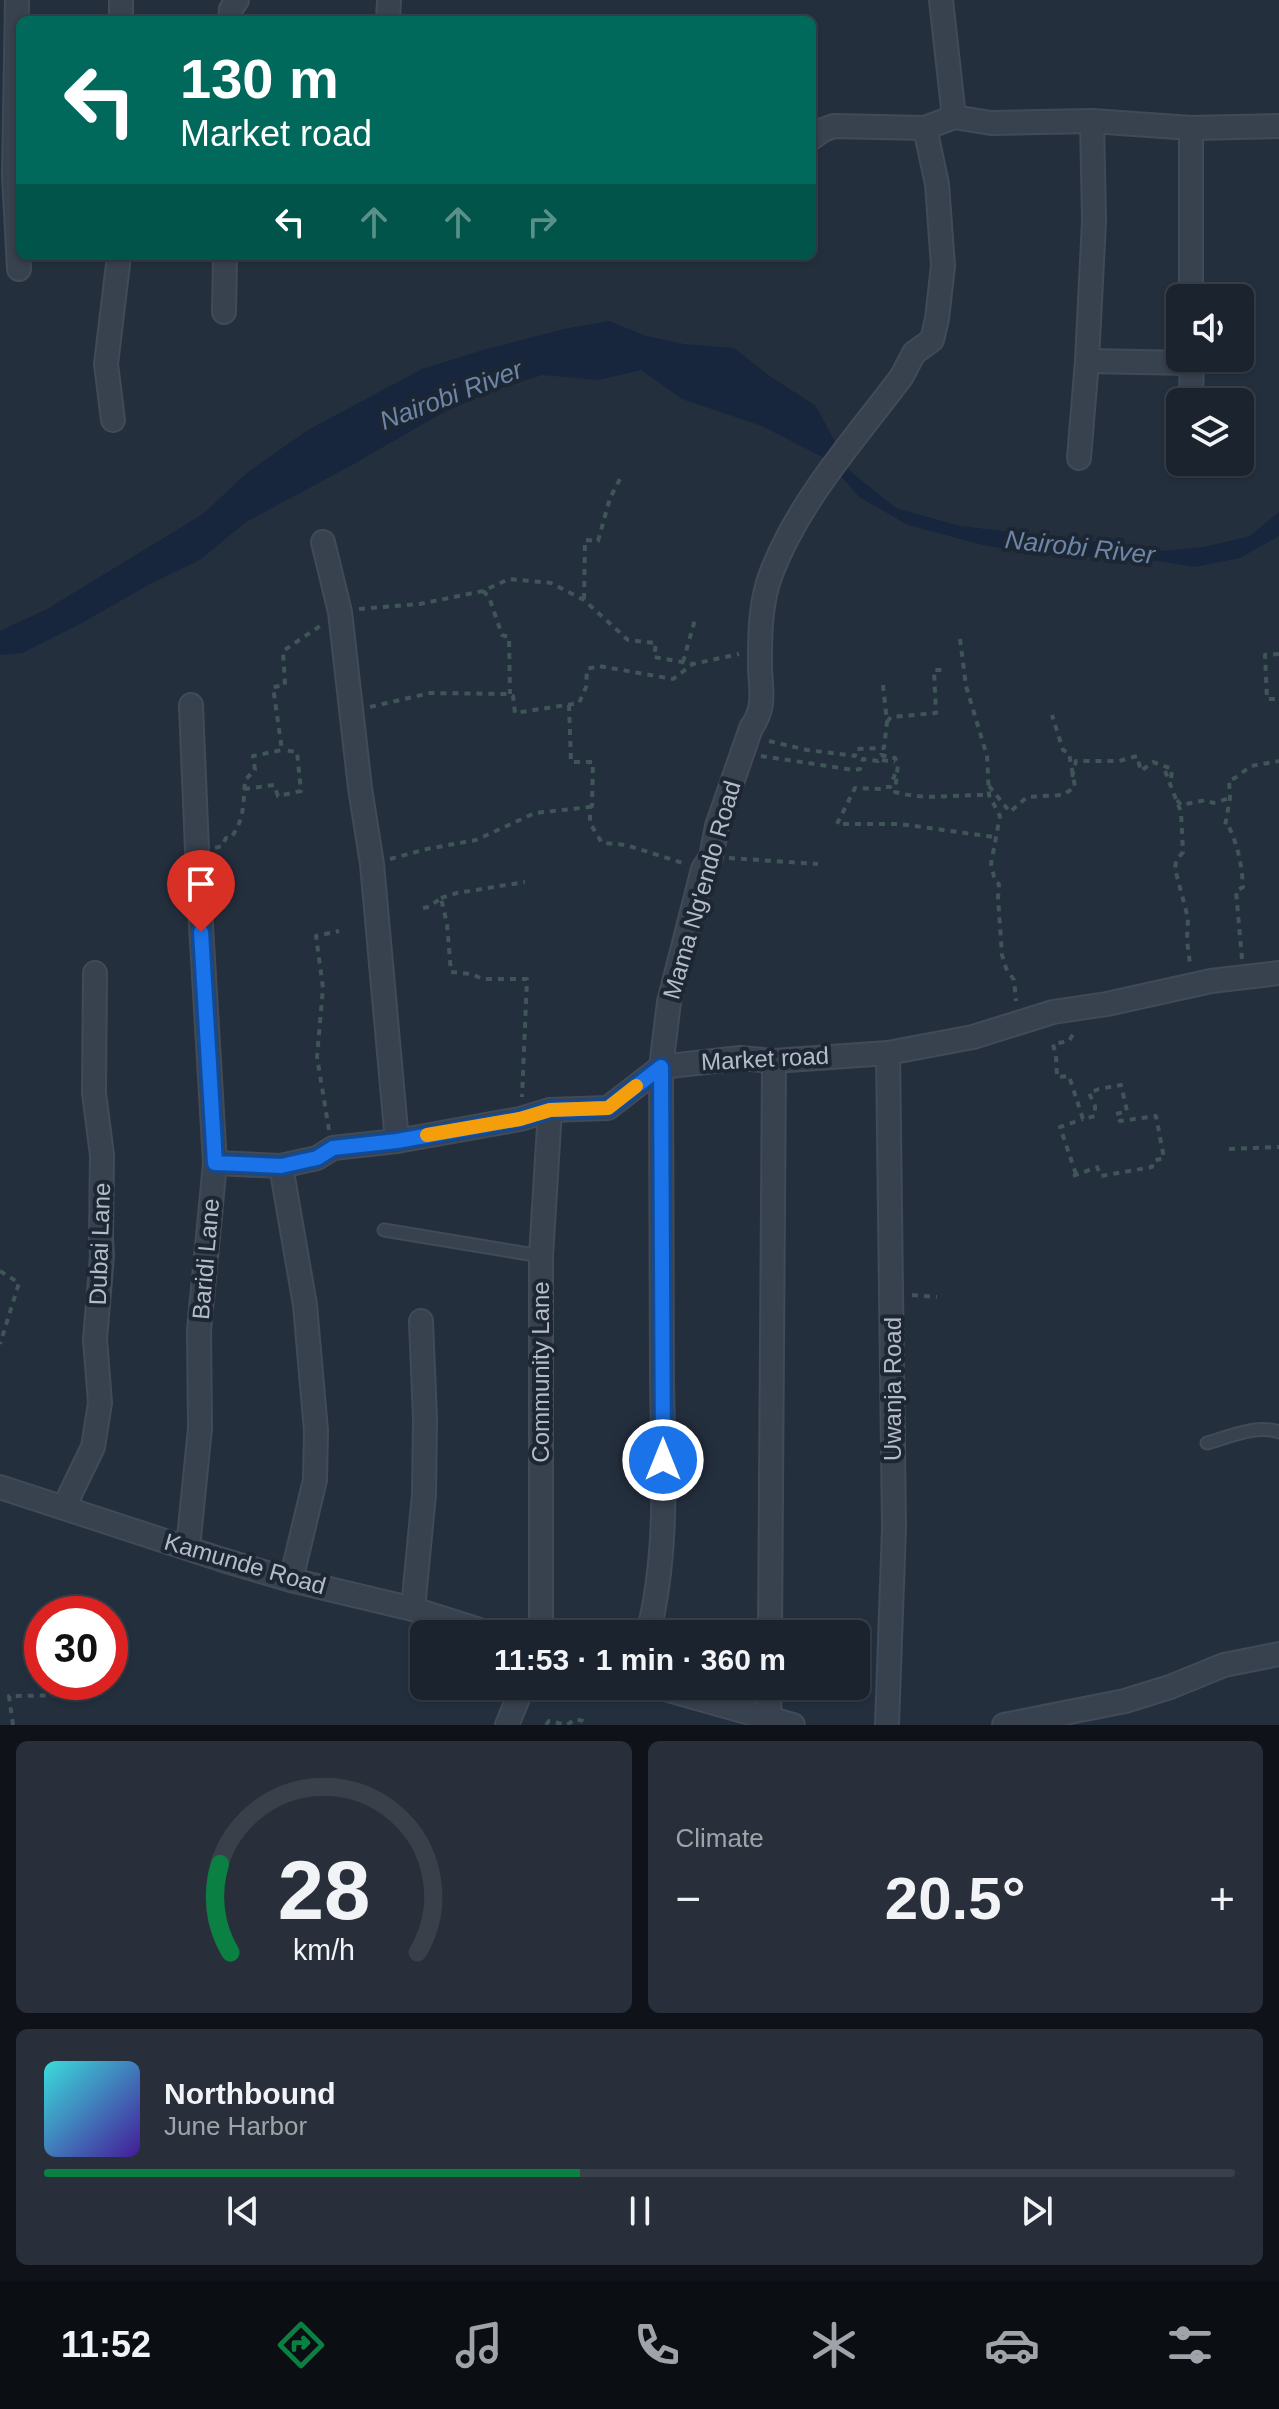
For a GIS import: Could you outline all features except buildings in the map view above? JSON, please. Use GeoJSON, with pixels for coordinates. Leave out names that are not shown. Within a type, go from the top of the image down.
{"type":"FeatureCollection","features":[{"type":"Feature","properties":{"kind":"street"},"geometry":{"type":"LineString","coordinates":[[941,0],[954,117]]}},
{"type":"Feature","properties":{"kind":"street"},"geometry":{"type":"LineString","coordinates":[[16,29],[11,175],[16,234]]}},
{"type":"Feature","properties":{"kind":"street"},"geometry":{"type":"LineString","coordinates":[[816,135],[834,126],[925,128],[954,117],[991,123],[1092,121],[1191,128],[1279,126]]}},
{"type":"Feature","properties":{"kind":"street"},"geometry":{"type":"LineString","coordinates":[[1079,458],[1094,221],[1092,121]]}},
{"type":"Feature","properties":{"kind":"street","name":"Mama Ng'endo Road"},"geometry":{"type":"LineString","coordinates":[[651,1620],[663,1489],[661,1067],[669,1002],[717,826],[751,728],[759,716],[763,698],[759,686],[760,657],[766,593],[771,574],[811,498],[902,376],[914,353],[932,340],[943,266],[937,184],[925,128]]}},
{"type":"Feature","properties":{"kind":"street"},"geometry":{"type":"LineString","coordinates":[[1191,128],[1191,284]]}},
{"type":"Feature","properties":{"kind":"street"},"geometry":{"type":"LineString","coordinates":[[18,260],[19,269]]}},
{"type":"Feature","properties":{"kind":"street"},"geometry":{"type":"LineString","coordinates":[[113,420],[106,364],[119,260]]}},
{"type":"Feature","properties":{"kind":"street"},"geometry":{"type":"LineString","coordinates":[[224,312],[225,260]]}},
{"type":"Feature","properties":{"kind":"street"},"geometry":{"type":"LineString","coordinates":[[1087,361],[1166,360]]}},
{"type":"Feature","properties":{"kind":"street"},"geometry":{"type":"LineString","coordinates":[[323,542],[341,621],[372,864],[397,1141]]}},
{"type":"Feature","properties":{"kind":"street","name":"Baridi Lane"},"geometry":{"type":"LineString","coordinates":[[188,1548],[200,1428],[199,1330],[215,1163],[191,705]]}},
{"type":"Feature","properties":{"kind":"street","name":"Dubai Lane"},"geometry":{"type":"LineString","coordinates":[[64,1507],[93,1447],[100,1403],[95,1339],[102,1256],[102,1155],[94,1093],[95,973]]}},
{"type":"Feature","properties":{"kind":"street","name":"Market road"},"geometry":{"type":"LineString","coordinates":[[661,1067],[740,1058],[774,1061],[888,1053],[973,1037],[1053,1012],[1279,973]]}},
{"type":"Feature","properties":{"kind":"street","name":"Uwanja Road"},"geometry":{"type":"LineString","coordinates":[[887,1725],[894,1528],[888,1053]]}},
{"type":"Feature","properties":{"kind":"street"},"geometry":{"type":"LineString","coordinates":[[770,1620],[774,1061]]}},
{"type":"Feature","properties":{"kind":"street"},"geometry":{"type":"LineString","coordinates":[[215,1163],[281,1166],[317,1158],[333,1148],[397,1141],[520,1119],[550,1110],[608,1108],[661,1067]]}},
{"type":"Feature","properties":{"kind":"street","name":"Community Lane"},"geometry":{"type":"LineString","coordinates":[[541,1620],[541,1256],[550,1110]]}},
{"type":"Feature","properties":{"kind":"street"},"geometry":{"type":"LineString","coordinates":[[281,1166],[305,1305],[316,1431],[315,1480],[291,1580]]}},
{"type":"Feature","properties":{"kind":"street"},"geometry":{"type":"LineString","coordinates":[[413,1609],[424,1494],[421,1321]]}},
{"type":"Feature","properties":{"kind":"street","name":"Kamunde Road"},"geometry":{"type":"LineString","coordinates":[[0,1487],[291,1580],[448,1620]]}},
{"type":"Feature","properties":{"kind":"street"},"geometry":{"type":"LineString","coordinates":[[1004,1725],[1125,1701],[1224,1665],[1279,1654]]}},
{"type":"Feature","properties":{"kind":"street"},"geometry":{"type":"LineString","coordinates":[[507,1725],[517,1700]]}},
{"type":"Feature","properties":{"kind":"street"},"geometry":{"type":"LineString","coordinates":[[703,1700],[793,1725]]}},
{"type":"Feature","properties":{"kind":"street"},"geometry":{"type":"LineString","coordinates":[[769,1719],[770,1700]]}},
{"type":"Feature","properties":{"kind":"lane"},"geometry":{"type":"LineString","coordinates":[[384,1230],[541,1256]]}},
{"type":"Feature","properties":{"kind":"lane"},"geometry":{"type":"LineString","coordinates":[[1207,1443],[1254,1430],[1275,1429],[1279,1432]]}},
{"type":"Feature","properties":{"kind":"path"},"geometry":{"type":"LineString","coordinates":[[584,600],[585,540],[598,541],[610,498],[621,477]]}},
{"type":"Feature","properties":{"kind":"path"},"geometry":{"type":"LineString","coordinates":[[282,750],[273,687],[285,685],[283,651],[341,621],[349,610],[420,604],[483,591],[509,579],[551,583],[584,600],[628,640],[656,643],[654,657],[693,664],[739,654]]}},
{"type":"Feature","properties":{"kind":"path"},"geometry":{"type":"LineString","coordinates":[[483,591],[489,597],[502,635],[509,637],[510,694],[515,713],[579,703],[586,687],[587,669],[599,666],[673,679],[693,664]]}},
{"type":"Feature","properties":{"kind":"path"},"geometry":{"type":"LineString","coordinates":[[683,662],[696,616]]}},
{"type":"Feature","properties":{"kind":"path"},"geometry":{"type":"LineString","coordinates":[[882,760],[896,763],[897,770],[890,787],[855,788],[837,824],[900,824],[994,837],[1000,816],[989,795],[987,756],[966,686],[960,639]]}},
{"type":"Feature","properties":{"kind":"path"},"geometry":{"type":"LineString","coordinates":[[1279,654],[1265,655],[1267,699],[1279,699]]}},
{"type":"Feature","properties":{"kind":"path"},"geometry":{"type":"LineString","coordinates":[[887,722],[891,717],[936,713],[934,670],[943,670]]}},
{"type":"Feature","properties":{"kind":"path"},"geometry":{"type":"LineString","coordinates":[[751,728],[768,741],[807,750],[855,756],[856,749],[884,748],[887,722],[883,685]]}},
{"type":"Feature","properties":{"kind":"path"},"geometry":{"type":"LineString","coordinates":[[351,712],[430,693],[510,694]]}},
{"type":"Feature","properties":{"kind":"path"},"geometry":{"type":"LineString","coordinates":[[569,705],[571,762],[593,762],[590,823],[602,843],[626,845],[707,863],[818,864]]}},
{"type":"Feature","properties":{"kind":"path"},"geometry":{"type":"LineString","coordinates":[[989,786],[1010,812],[1027,797],[1063,795],[1075,787],[1069,753],[1063,750],[1052,715]]}},
{"type":"Feature","properties":{"kind":"path"},"geometry":{"type":"LineString","coordinates":[[198,863],[222,846],[226,838],[231,838],[241,824],[244,789],[245,780],[255,770],[253,756],[282,750],[297,752],[301,791],[278,796],[274,785],[244,789]]}},
{"type":"Feature","properties":{"kind":"path"},"geometry":{"type":"LineString","coordinates":[[740,761],[765,755],[854,770],[860,769],[863,759],[878,761],[881,755],[889,756],[895,758],[898,764],[895,792],[928,797],[989,795]]}},
{"type":"Feature","properties":{"kind":"path"},"geometry":{"type":"LineString","coordinates":[[1072,777],[1076,761],[1119,761],[1137,756],[1141,771],[1153,762],[1172,769],[1171,784],[1181,812],[1183,852],[1176,861],[1175,869],[1188,918],[1187,940],[1193,986]]}},
{"type":"Feature","properties":{"kind":"path"},"geometry":{"type":"LineString","coordinates":[[1246,977],[1236,905],[1236,891],[1243,887],[1242,867],[1234,838],[1229,827],[1225,826],[1230,798],[1229,780],[1251,766],[1279,761]]}},
{"type":"Feature","properties":{"kind":"path"},"geometry":{"type":"LineString","coordinates":[[1165,771],[1181,805],[1206,800],[1213,803],[1230,798]]}},
{"type":"Feature","properties":{"kind":"path"},"geometry":{"type":"LineString","coordinates":[[372,864],[476,840],[535,813],[590,807]]}},
{"type":"Feature","properties":{"kind":"path"},"geometry":{"type":"LineString","coordinates":[[998,824],[991,864],[995,881],[999,884],[1002,955],[1014,980],[1016,1005],[1027,1020]]}},
{"type":"Feature","properties":{"kind":"path"},"geometry":{"type":"LineString","coordinates":[[423,908],[457,893],[525,882]]}},
{"type":"Feature","properties":{"kind":"path"},"geometry":{"type":"LineString","coordinates":[[441,898],[447,924],[451,972],[483,979],[527,979],[520,1119]]}},
{"type":"Feature","properties":{"kind":"path"},"geometry":{"type":"LineString","coordinates":[[333,1148],[317,1057],[323,988],[316,936],[339,931]]}},
{"type":"Feature","properties":{"kind":"path"},"geometry":{"type":"LineString","coordinates":[[1081,1020],[1069,1041],[1053,1044],[1057,1077],[1069,1076],[1083,1119]]}},
{"type":"Feature","properties":{"kind":"path"},"geometry":{"type":"LineString","coordinates":[[1121,1085],[1127,1111],[1116,1114],[1120,1121],[1156,1116],[1164,1158],[1153,1161],[1152,1167],[1101,1176],[1097,1167],[1074,1175],[1060,1127],[1083,1119],[1095,1116],[1095,1106],[1089,1093],[1121,1085]]}},
{"type":"Feature","properties":{"kind":"path"},"geometry":{"type":"LineString","coordinates":[[1229,1149],[1279,1147]]}},
{"type":"Feature","properties":{"kind":"path"},"geometry":{"type":"LineString","coordinates":[[0,1271],[19,1283],[0,1344]]}},
{"type":"Feature","properties":{"kind":"path"},"geometry":{"type":"LineString","coordinates":[[13,1725],[9,1696],[24,1696]]}},
{"type":"Feature","properties":{"kind":"path"},"geometry":{"type":"LineString","coordinates":[[546,1725],[549,1721],[567,1725],[575,1719],[588,1725]]}},
{"type":"Feature","properties":{"kind":"water","name":"Nairobi River"},"geometry":{"type":"Polygon","coordinates":[[[609,321],[646,336],[684,344],[734,348],[816,406],[850,471],[896,508],[960,526],[1162,551],[1204,547],[1250,536],[1279,512],[1279,536],[1240,558],[1195,567],[1138,558],[1046,555],[983,545],[908,525],[859,497],[826,459],[762,426],[682,399],[641,370],[599,380],[542,375],[492,391],[444,412],[246,522],[200,560],[22,653],[0,655],[0,631],[47,609],[203,514],[248,472],[308,430],[422,369],[564,329],[609,321]]]}},
{"type":"Feature","properties":{"kind":"slow traffic"},"geometry":{"type":"LineString","coordinates":[[427,1135],[520,1119],[550,1110],[608,1108],[636,1086]]}},
{"type":"Feature","properties":{"kind":"route"},"geometry":{"type":"LineString","coordinates":[[201,932],[215,1163],[281,1166],[317,1158],[333,1148],[397,1141],[520,1119],[550,1110],[608,1108],[661,1067],[663,1460]]}}]}
